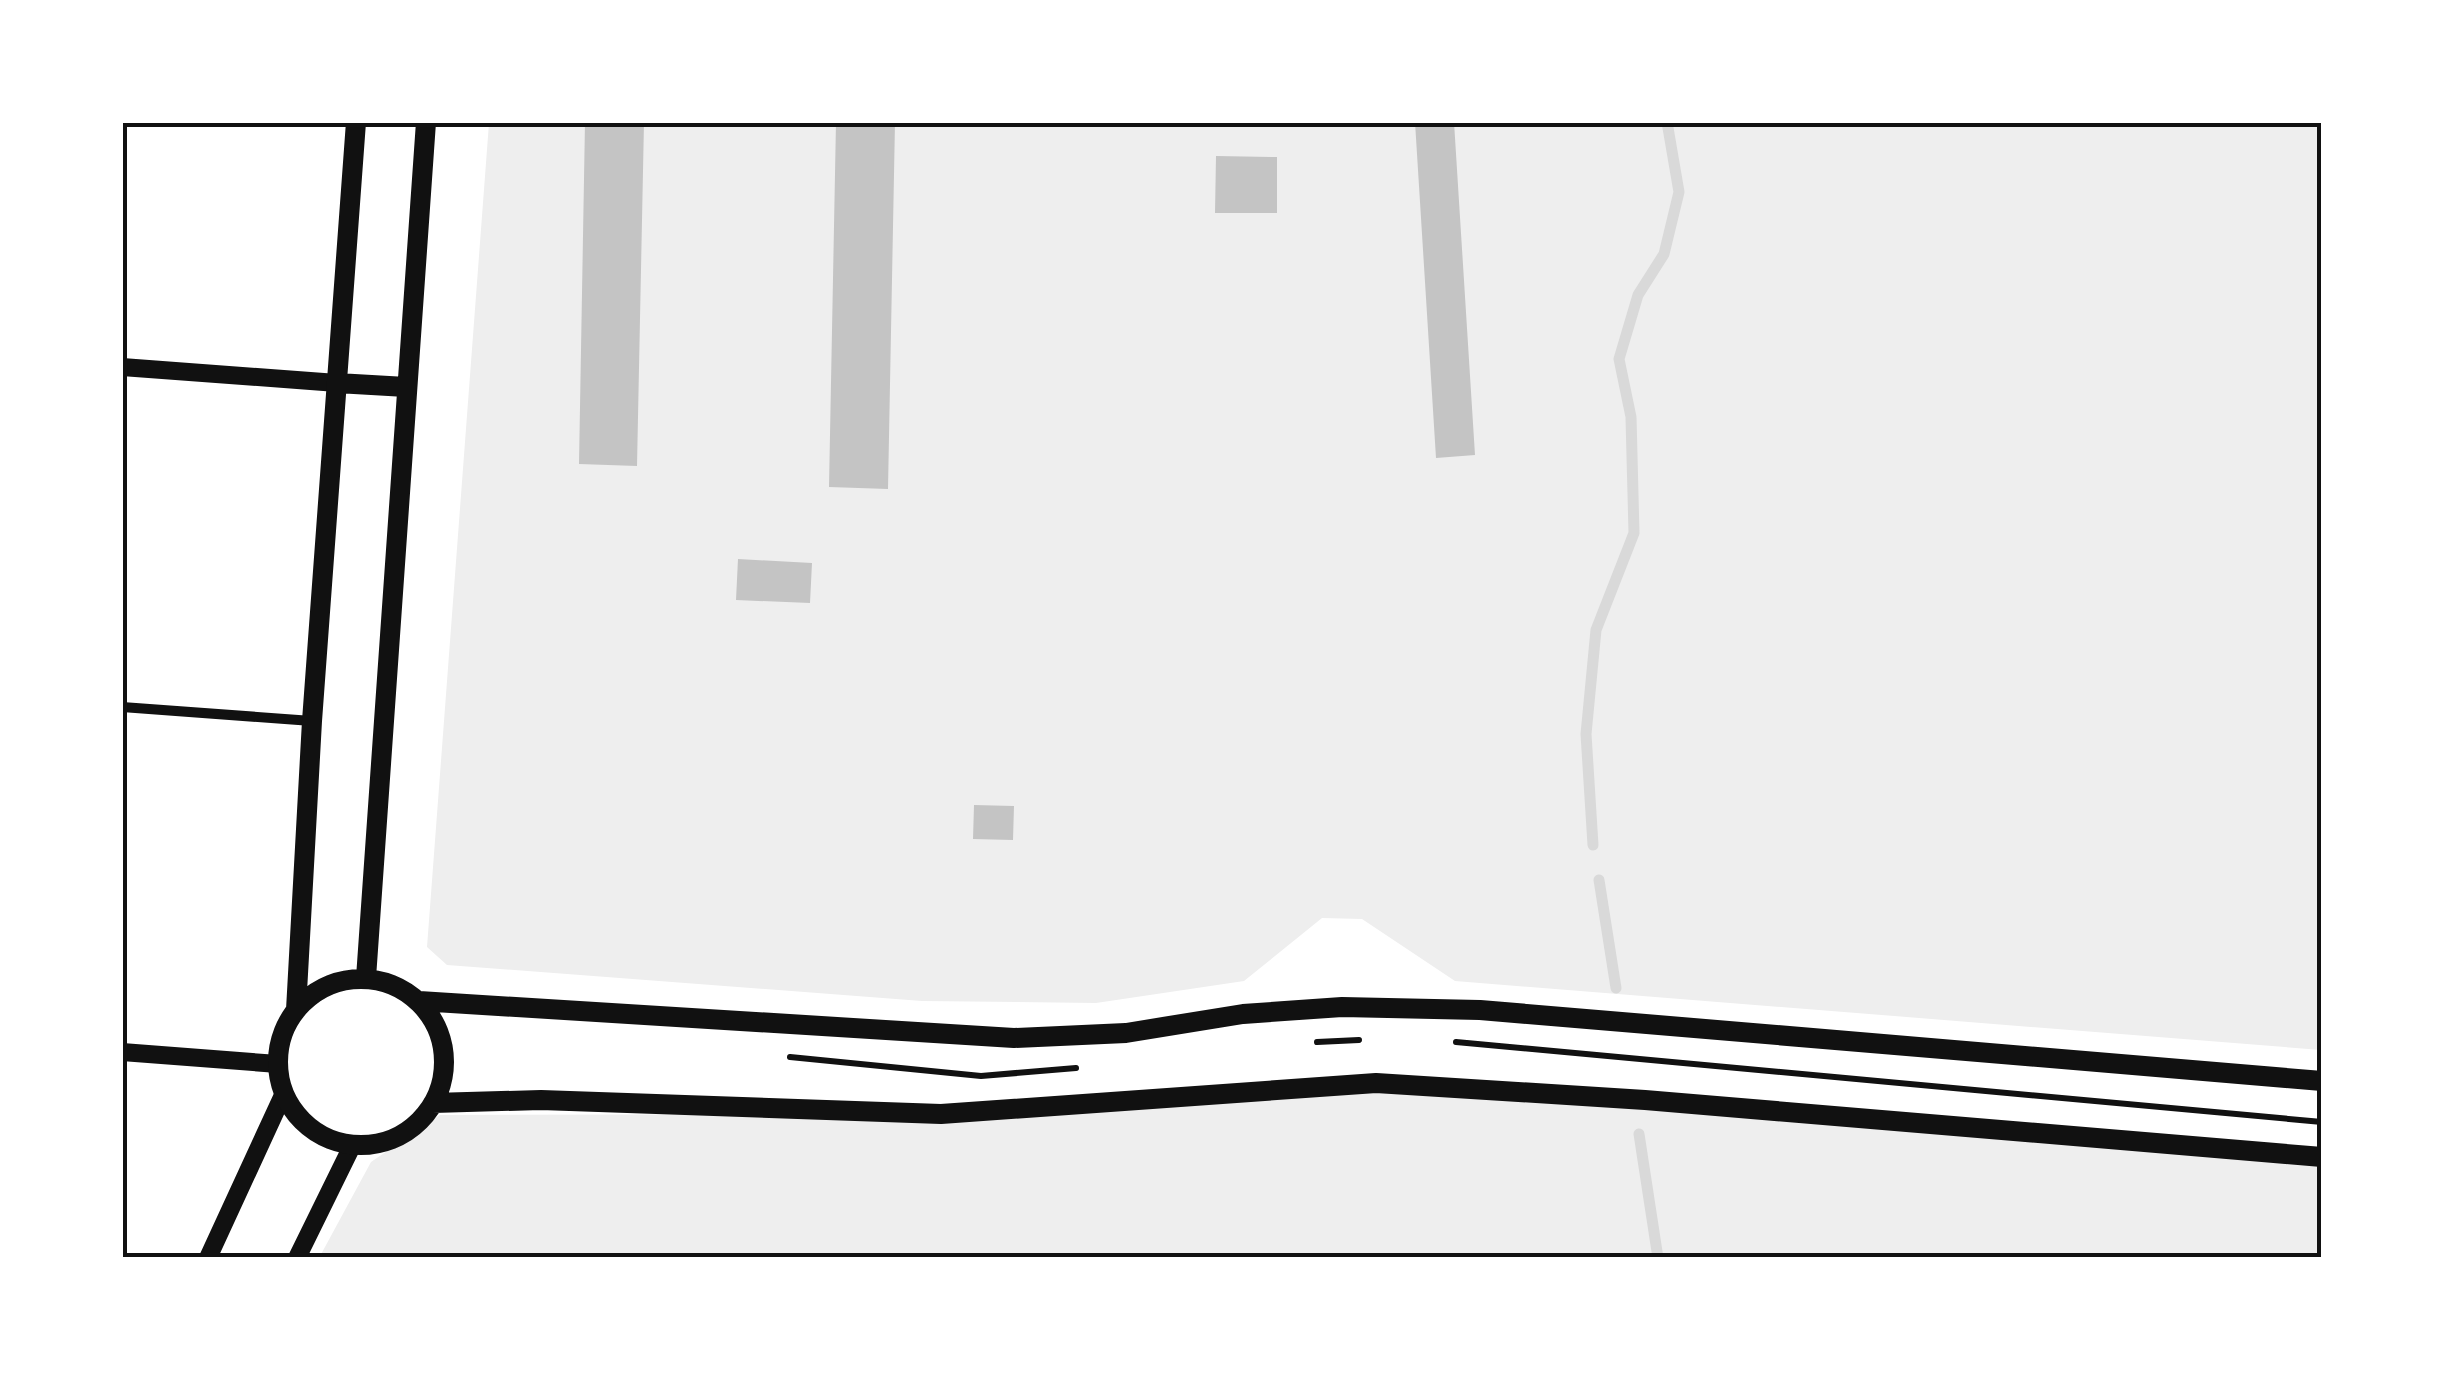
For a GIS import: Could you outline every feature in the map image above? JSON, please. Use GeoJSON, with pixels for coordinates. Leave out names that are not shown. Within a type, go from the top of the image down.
{"type":"FeatureCollection","features":[{"type":"Feature","properties":{"kind":"main road"},"geometry":{"type":"LineString","coordinates":[[296,1010],[312,722],[356,122]]}},
{"type":"Feature","properties":{"kind":"main road"},"geometry":{"type":"LineString","coordinates":[[366,978],[426,122]]}},
{"type":"Feature","properties":{"kind":"main road"},"geometry":{"type":"LineString","coordinates":[[337,383],[406,387]]}},
{"type":"Feature","properties":{"kind":"main road"},"geometry":{"type":"LineString","coordinates":[[366,978],[397,986],[419,1002],[435,1022],[443,1048],[443,1076],[433,1103],[415,1126],[390,1141],[352,1146],[308,1128],[290,1106],[278,1064],[284,1027],[296,1010],[320,988],[345,979],[366,978]]}},
{"type":"Feature","properties":{"kind":"main road"},"geometry":{"type":"LineString","coordinates":[[419,1002],[1014,1038],[1126,1034],[1243,1014],[1342,1008],[1480,1010],[2322,1081]]}},
{"type":"Feature","properties":{"kind":"main road"},"geometry":{"type":"LineString","coordinates":[[433,1103],[541,1100],[941,1114],[1376,1083],[1645,1100],[2322,1157]]}},
{"type":"Feature","properties":{"kind":"street"},"geometry":{"type":"LineString","coordinates":[[122,366],[337,383]]}},
{"type":"Feature","properties":{"kind":"street"},"geometry":{"type":"LineString","coordinates":[[122,707],[312,722]]}},
{"type":"Feature","properties":{"kind":"street"},"geometry":{"type":"LineString","coordinates":[[122,1052],[278,1064]]}},
{"type":"Feature","properties":{"kind":"street"},"geometry":{"type":"LineString","coordinates":[[208,1258],[284,1093]]}},
{"type":"Feature","properties":{"kind":"street"},"geometry":{"type":"LineString","coordinates":[[297,1258],[352,1146]]}},
{"type":"Feature","properties":{"kind":"shaded area"},"geometry":{"type":"Polygon","coordinates":[[[489,123],[2321,123],[2321,1050],[1455,981],[1362,919],[1322,918],[1244,981],[1096,1003],[922,1001],[447,965],[427,947],[489,123]]]}},
{"type":"Feature","properties":{"kind":"shaded area"},"geometry":{"type":"Polygon","coordinates":[[[1376,1083],[2321,1157],[2321,1257],[319,1258],[371,1162],[440,1115],[941,1114],[1376,1083]]]}},
{"type":"Feature","properties":{"kind":"building"},"geometry":{"type":"Polygon","coordinates":[[[585,122],[644,122],[637,466],[579,464],[585,122]]]}},
{"type":"Feature","properties":{"kind":"building"},"geometry":{"type":"Polygon","coordinates":[[[836,122],[895,122],[888,489],[829,487],[836,122]]]}},
{"type":"Feature","properties":{"kind":"building"},"geometry":{"type":"Polygon","coordinates":[[[1415,122],[1454,122],[1475,455],[1436,458],[1415,122]]]}},
{"type":"Feature","properties":{"kind":"building"},"geometry":{"type":"Polygon","coordinates":[[[1216,156],[1277,157],[1277,213],[1215,213],[1216,156]]]}},
{"type":"Feature","properties":{"kind":"building"},"geometry":{"type":"Polygon","coordinates":[[[738,559],[812,563],[810,603],[736,600],[738,559]]]}},
{"type":"Feature","properties":{"kind":"building"},"geometry":{"type":"Polygon","coordinates":[[[974,805],[1014,806],[1013,840],[973,839],[974,805]]]}},
{"type":"Feature","properties":{"kind":"waterway"},"geometry":{"type":"LineString","coordinates":[[1593,845],[1586,734],[1596,630],[1634,533],[1631,417],[1619,359],[1638,295],[1664,254],[1679,192],[1667,122]]}},
{"type":"Feature","properties":{"kind":"waterway"},"geometry":{"type":"LineString","coordinates":[[1599,880],[1616,988]]}},
{"type":"Feature","properties":{"kind":"waterway"},"geometry":{"type":"LineString","coordinates":[[1639,1134],[1658,1258]]}}]}
